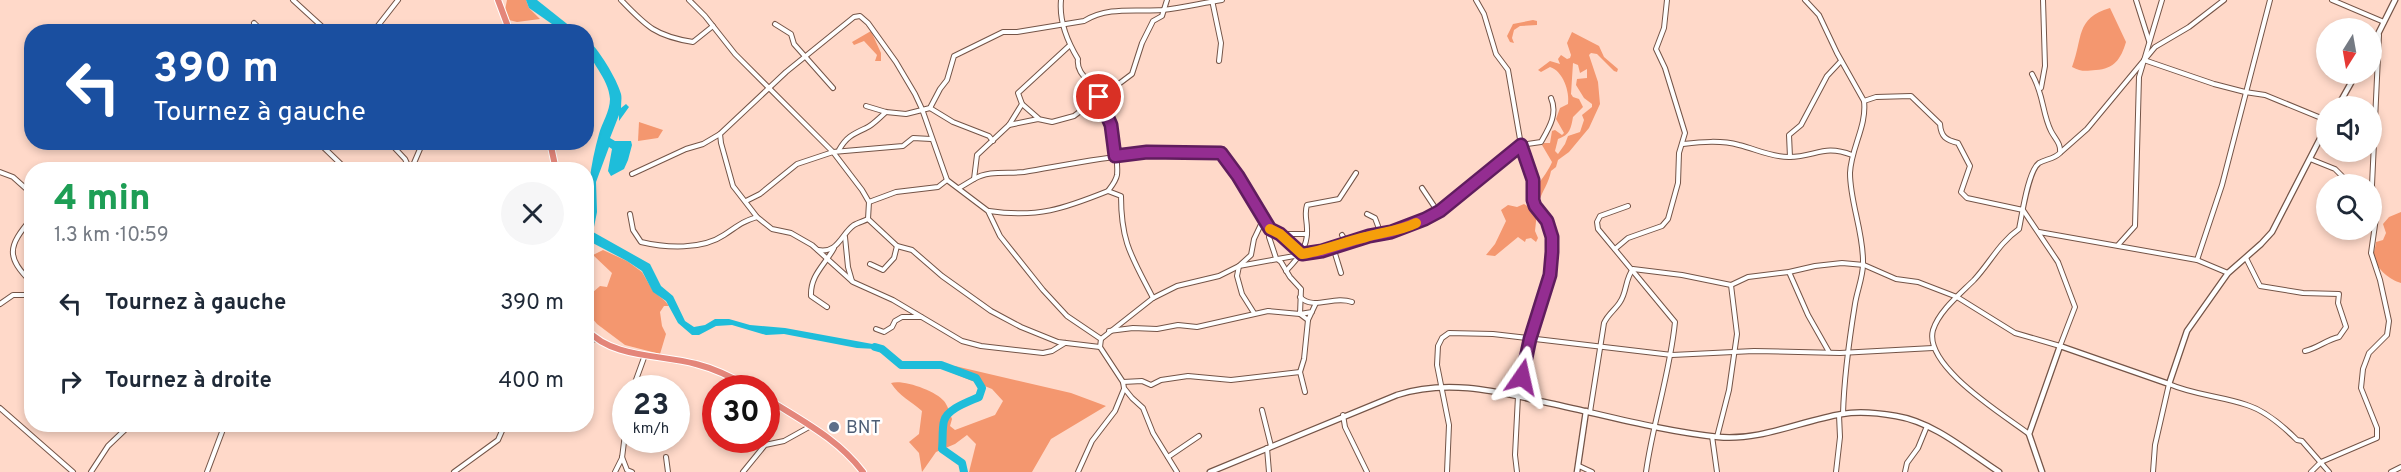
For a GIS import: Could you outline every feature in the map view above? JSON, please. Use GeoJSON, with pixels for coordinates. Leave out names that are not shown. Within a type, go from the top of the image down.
{"type":"FeatureCollection","features":[{"type":"Feature","properties":{"kind":"highway"},"geometry":{"type":"LineString","coordinates":[[498,0],[507,24]]}},
{"type":"Feature","properties":{"kind":"highway"},"geometry":{"type":"LineString","coordinates":[[594,336],[620,350],[710,368],[728,375]]}},
{"type":"Feature","properties":{"kind":"highway"},"geometry":{"type":"LineString","coordinates":[[780,407],[842,448],[863,472]]}},
{"type":"Feature","properties":{"kind":"street"},"geometry":{"type":"LineString","coordinates":[[293,0],[319,24]]}},
{"type":"Feature","properties":{"kind":"street"},"geometry":{"type":"LineString","coordinates":[[379,24],[398,0]]}},
{"type":"Feature","properties":{"kind":"street"},"geometry":{"type":"LineString","coordinates":[[621,0],[648,28],[685,41],[693,42],[713,26]]}},
{"type":"Feature","properties":{"kind":"street"},"geometry":{"type":"LineString","coordinates":[[689,0],[735,54],[833,152],[862,190],[868,202],[868,219],[897,246],[912,250],[942,276],[991,311],[1021,327],[1058,342],[1100,347]]}},
{"type":"Feature","properties":{"kind":"street"},"geometry":{"type":"LineString","coordinates":[[1061,0],[1060,10],[1069,45],[1078,59],[1077,64],[1085,80],[1095,88],[1111,125],[1117,177],[1108,192]]}},
{"type":"Feature","properties":{"kind":"street"},"geometry":{"type":"LineString","coordinates":[[1095,88],[1107,88],[1120,83],[1132,74],[1153,21],[1162,16],[1167,0]]}},
{"type":"Feature","properties":{"kind":"street"},"geometry":{"type":"LineString","coordinates":[[930,108],[947,80],[954,56],[1003,32],[1017,32],[1084,21],[1093,15],[1122,9],[1165,9],[1222,0]]}},
{"type":"Feature","properties":{"kind":"street"},"geometry":{"type":"LineString","coordinates":[[1476,0],[1484,14],[1496,54],[1509,76],[1521,145],[1533,180],[1535,206],[1547,221],[1552,237],[1550,275],[1530,339],[1518,396],[1515,455],[1517,472]]}},
{"type":"Feature","properties":{"kind":"street"},"geometry":{"type":"LineString","coordinates":[[1615,249],[1628,238],[1662,226],[1668,219],[1678,183],[1679,153],[1685,134],[1665,68],[1656,50],[1664,28],[1667,0]]}},
{"type":"Feature","properties":{"kind":"street"},"geometry":{"type":"LineString","coordinates":[[1805,0],[1820,15],[1836,52],[1864,101],[1863,120],[1852,155],[1850,174],[1864,265],[1847,353],[1836,472]]}},
{"type":"Feature","properties":{"kind":"street"},"geometry":{"type":"LineString","coordinates":[[2041,89],[2045,66],[2043,0]]}},
{"type":"Feature","properties":{"kind":"street"},"geometry":{"type":"LineString","coordinates":[[2136,0],[2150,42]]}},
{"type":"Feature","properties":{"kind":"street"},"geometry":{"type":"LineString","coordinates":[[2118,245],[2136,226],[2139,148],[2137,102],[2144,60],[2162,0]]}},
{"type":"Feature","properties":{"kind":"street"},"geometry":{"type":"LineString","coordinates":[[2042,472],[2029,434],[1945,368],[1933,348],[1933,329],[1941,316],[1980,273],[2005,238],[2019,229],[2032,172],[2038,164],[2054,159],[2087,129],[2155,47],[2189,27],[2224,0]]}},
{"type":"Feature","properties":{"kind":"street"},"geometry":{"type":"LineString","coordinates":[[2197,260],[2222,185],[2244,92],[2270,0]]}},
{"type":"Feature","properties":{"kind":"street"},"geometry":{"type":"LineString","coordinates":[[2332,0],[2384,22]]}},
{"type":"Feature","properties":{"kind":"street"},"geometry":{"type":"LineString","coordinates":[[2382,26],[2395,0]]}},
{"type":"Feature","properties":{"kind":"street"},"geometry":{"type":"LineString","coordinates":[[1212,1],[1221,43],[1219,61]]}},
{"type":"Feature","properties":{"kind":"street"},"geometry":{"type":"LineString","coordinates":[[632,174],[686,149],[703,144],[720,134],[786,72],[854,17],[860,16],[868,23],[896,62],[922,109],[947,180],[988,211],[1000,236],[1067,316],[1101,339]]}},
{"type":"Feature","properties":{"kind":"street"},"geometry":{"type":"LineString","coordinates":[[775,24],[791,34],[794,44],[833,88]]}},
{"type":"Feature","properties":{"kind":"street"},"geometry":{"type":"LineString","coordinates":[[1038,119],[1022,104],[1018,93],[1069,45]]}},
{"type":"Feature","properties":{"kind":"street"},"geometry":{"type":"LineString","coordinates":[[2144,60],[2191,78],[2265,95],[2316,116]]}},
{"type":"Feature","properties":{"kind":"street"},"geometry":{"type":"LineString","coordinates":[[1790,157],[1789,135],[1801,125],[1827,76],[1841,61]]}},
{"type":"Feature","properties":{"kind":"street"},"geometry":{"type":"LineString","coordinates":[[2032,74],[2041,89],[2050,129],[2061,146],[2060,153]]}},
{"type":"Feature","properties":{"kind":"street"},"geometry":{"type":"LineString","coordinates":[[2373,174],[2377,84]]}},
{"type":"Feature","properties":{"kind":"street"},"geometry":{"type":"LineString","coordinates":[[1009,126],[1038,119],[1052,122],[1074,116],[1107,88]]}},
{"type":"Feature","properties":{"kind":"street"},"geometry":{"type":"LineString","coordinates":[[1864,101],[1876,96],[1911,96],[1940,124],[1941,133],[1947,140],[1958,143],[1970,166],[1961,192],[1967,198],[2023,210],[2058,262],[2075,307],[2029,434]]}},
{"type":"Feature","properties":{"kind":"street"},"geometry":{"type":"LineString","coordinates":[[1239,266],[1322,251],[1346,242],[1411,225],[1438,212],[1521,145],[1541,142],[1555,111],[1551,98]]}},
{"type":"Feature","properties":{"kind":"street"},"geometry":{"type":"LineString","coordinates":[[974,179],[977,155],[1009,126],[1022,104]]}},
{"type":"Feature","properties":{"kind":"street"},"geometry":{"type":"LineString","coordinates":[[866,106],[886,112],[906,114],[930,108],[954,122],[989,136],[993,141]]}},
{"type":"Feature","properties":{"kind":"street"},"geometry":{"type":"LineString","coordinates":[[838,151],[853,133],[868,128],[886,112]]}},
{"type":"Feature","properties":{"kind":"street"},"geometry":{"type":"LineString","coordinates":[[720,134],[733,186],[757,217],[772,229],[791,233],[817,250],[852,282],[878,292],[962,341],[981,346],[1043,353],[1052,351],[1065,343]]}},
{"type":"Feature","properties":{"kind":"street"},"geometry":{"type":"LineString","coordinates":[[746,201],[760,194],[797,164],[833,152],[903,146],[913,138],[932,139]]}},
{"type":"Feature","properties":{"kind":"street"},"geometry":{"type":"LineString","coordinates":[[1683,144],[1726,142],[1762,153],[1790,157],[1826,150],[1839,150],[1852,155]]}},
{"type":"Feature","properties":{"kind":"street"},"geometry":{"type":"LineString","coordinates":[[2153,472],[2155,445],[2169,384],[2187,331],[2228,273],[2272,232],[2316,147]]}},
{"type":"Feature","properties":{"kind":"street"},"geometry":{"type":"LineString","coordinates":[[326,150],[339,162]]}},
{"type":"Feature","properties":{"kind":"street"},"geometry":{"type":"LineString","coordinates":[[397,150],[407,162]]}},
{"type":"Feature","properties":{"kind":"street"},"geometry":{"type":"LineString","coordinates":[[959,188],[980,175],[1021,172],[1115,156],[1147,152],[1221,153],[1238,176],[1270,229],[1280,234],[1302,254]]}},
{"type":"Feature","properties":{"kind":"street"},"geometry":{"type":"LineString","coordinates":[[2310,159],[2339,174]]}},
{"type":"Feature","properties":{"kind":"street"},"geometry":{"type":"LineString","coordinates":[[0,172],[13,177],[24,187]]}},
{"type":"Feature","properties":{"kind":"street"},"geometry":{"type":"LineString","coordinates":[[1287,271],[1302,254],[1307,234],[1305,211],[1307,205],[1339,199],[1356,173]]}},
{"type":"Feature","properties":{"kind":"street"},"geometry":{"type":"LineString","coordinates":[[868,202],[896,192],[938,187],[947,180]]}},
{"type":"Feature","properties":{"kind":"street"},"geometry":{"type":"LineString","coordinates":[[1422,188],[1438,212]]}},
{"type":"Feature","properties":{"kind":"street"},"geometry":{"type":"LineString","coordinates":[[988,211],[1012,214],[1042,213],[1108,192],[1121,196],[1121,219],[1126,246],[1153,298]]}},
{"type":"Feature","properties":{"kind":"street"},"geometry":{"type":"LineString","coordinates":[[1628,206],[1600,216],[1597,222],[1598,229],[1675,322],[1672,355],[1654,426],[1646,472]]}},
{"type":"Feature","properties":{"kind":"street"},"geometry":{"type":"LineString","coordinates":[[630,214],[633,230],[641,242],[670,246],[704,243],[723,236],[740,223],[757,217]]}},
{"type":"Feature","properties":{"kind":"street"},"geometry":{"type":"LineString","coordinates":[[1366,214],[1375,218],[1381,234]]}},
{"type":"Feature","properties":{"kind":"street"},"geometry":{"type":"LineString","coordinates":[[1078,472],[1092,441],[1115,411],[1124,388],[1123,382],[1100,347],[1101,339],[1108,331],[1153,298],[1177,286],[1220,276],[1239,266],[1251,255],[1254,239],[1264,218]]}},
{"type":"Feature","properties":{"kind":"street"},"geometry":{"type":"LineString","coordinates":[[827,307],[811,296],[810,286],[814,275],[852,226],[868,219]]}},
{"type":"Feature","properties":{"kind":"street"},"geometry":{"type":"LineString","coordinates":[[1270,229],[1269,237],[1276,258],[1299,285],[1300,314]]}},
{"type":"Feature","properties":{"kind":"street"},"geometry":{"type":"LineString","coordinates":[[24,230],[12,249],[12,258],[16,268],[24,276]]}},
{"type":"Feature","properties":{"kind":"street"},"geometry":{"type":"LineString","coordinates":[[2038,232],[2197,260],[2228,273]]}},
{"type":"Feature","properties":{"kind":"street"},"geometry":{"type":"LineString","coordinates":[[1280,234],[1307,234]]}},
{"type":"Feature","properties":{"kind":"street"},"geometry":{"type":"LineString","coordinates":[[1342,235],[1346,242]]}},
{"type":"Feature","properties":{"kind":"street"},"geometry":{"type":"LineString","coordinates":[[845,237],[852,282]]}},
{"type":"Feature","properties":{"kind":"street"},"geometry":{"type":"LineString","coordinates":[[2311,472],[2321,462],[2378,438],[2377,428],[2361,388],[2362,369],[2369,353],[2387,335],[2389,321],[2371,253],[2373,240]]}},
{"type":"Feature","properties":{"kind":"street"},"geometry":{"type":"LineString","coordinates":[[870,264],[883,270],[894,258],[897,246]]}},
{"type":"Feature","properties":{"kind":"street"},"geometry":{"type":"LineString","coordinates":[[1333,247],[1336,263],[1341,273]]}},
{"type":"Feature","properties":{"kind":"street"},"geometry":{"type":"LineString","coordinates":[[817,250],[828,251],[834,248]]}},
{"type":"Feature","properties":{"kind":"street"},"geometry":{"type":"LineString","coordinates":[[2246,258],[2260,286],[2303,293],[2339,294],[2338,303],[2346,327],[2339,337],[2328,340],[2318,348],[2305,351]]}},
{"type":"Feature","properties":{"kind":"street"},"geometry":{"type":"LineString","coordinates":[[1633,269],[1682,275],[1731,285],[1748,277],[1815,266],[1864,265],[1896,279],[1918,282],[1957,297],[2015,333],[2060,346],[2188,392],[2247,405],[2265,413],[2297,440],[2302,441],[2329,472]]}},
{"type":"Feature","properties":{"kind":"street"},"geometry":{"type":"LineString","coordinates":[[1239,266],[1237,276],[1239,285],[1244,299],[1254,313]]}},
{"type":"Feature","properties":{"kind":"street"},"geometry":{"type":"LineString","coordinates":[[1593,472],[1578,469],[1604,323],[1621,301],[1629,274],[1633,269]]}},
{"type":"Feature","properties":{"kind":"street"},"geometry":{"type":"LineString","coordinates":[[1789,272],[1808,315],[1830,352]]}},
{"type":"Feature","properties":{"kind":"street"},"geometry":{"type":"LineString","coordinates":[[1717,472],[1714,436],[1729,390],[1737,334],[1731,285]]}},
{"type":"Feature","properties":{"kind":"street"},"geometry":{"type":"LineString","coordinates":[[0,304],[13,295],[24,295]]}},
{"type":"Feature","properties":{"kind":"street"},"geometry":{"type":"LineString","coordinates":[[1300,297],[1305,302],[1316,303],[1341,298],[1352,302]]}},
{"type":"Feature","properties":{"kind":"street"},"geometry":{"type":"LineString","coordinates":[[1305,392],[1300,372],[1304,359],[1308,320],[1316,303]]}},
{"type":"Feature","properties":{"kind":"street"},"geometry":{"type":"LineString","coordinates":[[1108,331],[1133,328],[1157,329],[1179,325],[1197,327],[1215,325],[1268,311],[1300,314],[1312,312]]}},
{"type":"Feature","properties":{"kind":"street"},"geometry":{"type":"LineString","coordinates":[[1300,314],[1308,320]]}},
{"type":"Feature","properties":{"kind":"street"},"geometry":{"type":"LineString","coordinates":[[876,329],[884,332],[902,317],[922,317]]}},
{"type":"Feature","properties":{"kind":"street"},"geometry":{"type":"LineString","coordinates":[[1448,472],[1449,425],[1437,365],[1438,346],[1442,338],[1449,333],[1493,334],[1672,355],[1734,351],[1847,353],[1933,348]]}},
{"type":"Feature","properties":{"kind":"street"},"geometry":{"type":"LineString","coordinates":[[594,339],[598,339]]}},
{"type":"Feature","properties":{"kind":"street"},"geometry":{"type":"LineString","coordinates":[[638,375],[645,355]]}},
{"type":"Feature","properties":{"kind":"street"},"geometry":{"type":"LineString","coordinates":[[1123,382],[1142,381],[1151,385],[1161,380],[1188,376],[1231,380],[1300,372]]}},
{"type":"Feature","properties":{"kind":"street"},"geometry":{"type":"LineString","coordinates":[[1210,472],[1343,415],[1417,388],[1442,386],[1462,386],[1518,396],[1654,426],[1714,436],[1753,436],[1841,414],[1875,413],[1899,416],[1927,426],[1995,471]]}},
{"type":"Feature","properties":{"kind":"street"},"geometry":{"type":"LineString","coordinates":[[1124,388],[1143,408],[1153,433],[1177,472]]}},
{"type":"Feature","properties":{"kind":"street"},"geometry":{"type":"LineString","coordinates":[[0,408],[24,429]]}},
{"type":"Feature","properties":{"kind":"street"},"geometry":{"type":"LineString","coordinates":[[1262,410],[1269,447],[1269,472]]}},
{"type":"Feature","properties":{"kind":"street"},"geometry":{"type":"LineString","coordinates":[[1343,415],[1345,427],[1367,472]]}},
{"type":"Feature","properties":{"kind":"street"},"geometry":{"type":"LineString","coordinates":[[743,472],[765,445],[784,441],[811,426]]}},
{"type":"Feature","properties":{"kind":"street"},"geometry":{"type":"LineString","coordinates":[[1905,472],[1907,463],[1918,448],[1927,426]]}},
{"type":"Feature","properties":{"kind":"street"},"geometry":{"type":"LineString","coordinates":[[27,432],[73,472]]}},
{"type":"Feature","properties":{"kind":"street"},"geometry":{"type":"LineString","coordinates":[[91,472],[108,446],[123,432]]}},
{"type":"Feature","properties":{"kind":"street"},"geometry":{"type":"LineString","coordinates":[[207,472],[222,432]]}},
{"type":"Feature","properties":{"kind":"street"},"geometry":{"type":"LineString","coordinates":[[454,472],[498,440],[502,432]]}},
{"type":"Feature","properties":{"kind":"street"},"geometry":{"type":"LineString","coordinates":[[1168,457],[1199,436]]}},
{"type":"Feature","properties":{"kind":"street"},"geometry":{"type":"LineString","coordinates":[[615,472],[622,453]]}},
{"type":"Feature","properties":{"kind":"street"},"geometry":{"type":"LineString","coordinates":[[622,456],[627,470],[632,472]]}},
{"type":"Feature","properties":{"kind":"street"},"geometry":{"type":"LineString","coordinates":[[666,457],[668,472]]}},
{"type":"Feature","properties":{"kind":"street"},"geometry":{"type":"LineString","coordinates":[[2391,472],[2401,467]]}},
{"type":"Feature","properties":{"kind":"shaded area"},"geometry":{"type":"Polygon","coordinates":[[[507,0],[526,0],[529,8],[540,19],[517,22],[509,20],[505,10],[507,0]]]}},
{"type":"Feature","properties":{"kind":"shaded area"},"geometry":{"type":"Polygon","coordinates":[[[2110,8],[2126,42],[2119,58],[2108,68],[2084,71],[2072,67],[2085,24],[2099,12],[2110,8]]]}},
{"type":"Feature","properties":{"kind":"shaded area"},"geometry":{"type":"Polygon","coordinates":[[[1537,21],[1537,25],[1520,26],[1514,30],[1512,38],[1514,43],[1510,42],[1507,36],[1513,24],[1537,21]]]}},
{"type":"Feature","properties":{"kind":"shaded area"},"geometry":{"type":"Polygon","coordinates":[[[871,31],[881,53],[881,61],[875,61],[877,55],[864,41],[854,45],[852,42],[871,31]]]}},
{"type":"Feature","properties":{"kind":"shaded area"},"geometry":{"type":"Polygon","coordinates":[[[1572,32],[1599,46],[1604,57],[1618,69],[1617,72],[1614,71],[1597,54],[1589,55],[1598,82],[1600,104],[1589,128],[1569,152],[1558,160],[1556,167],[1551,171],[1539,202],[1537,201],[1537,185],[1552,162],[1542,145],[1550,143],[1552,131],[1555,130],[1562,135],[1564,133],[1556,119],[1560,108],[1568,104],[1568,99],[1565,82],[1555,69],[1550,67],[1541,72],[1538,70],[1550,61],[1560,64],[1558,59],[1561,55],[1567,59],[1570,58],[1567,43],[1572,32]],[[1573,63],[1571,94],[1579,99],[1583,107],[1573,117],[1571,128],[1558,139],[1555,151],[1558,154],[1568,136],[1580,132],[1584,120],[1582,115],[1592,107],[1576,85],[1577,79],[1587,78],[1587,69],[1580,73],[1578,65],[1573,63]]]}},
{"type":"Feature","properties":{"kind":"shaded area"},"geometry":{"type":"Polygon","coordinates":[[[639,122],[663,130],[658,138],[638,141],[639,122]]]}},
{"type":"Feature","properties":{"kind":"shaded area"},"geometry":{"type":"Polygon","coordinates":[[[1524,204],[1537,212],[1535,231],[1538,238],[1536,242],[1531,238],[1526,239],[1525,242],[1518,237],[1495,256],[1486,255],[1495,244],[1506,221],[1501,210],[1508,205],[1517,207],[1524,204]]]}},
{"type":"Feature","properties":{"kind":"shaded area"},"geometry":{"type":"Polygon","coordinates":[[[2401,212],[2401,283],[2384,273],[2375,261],[2374,255],[2376,242],[2383,240],[2386,233],[2383,224],[2389,217],[2401,212]]]}},
{"type":"Feature","properties":{"kind":"shaded area"},"geometry":{"type":"Polygon","coordinates":[[[603,250],[627,261],[642,272],[653,291],[669,306],[664,306],[660,312],[666,334],[660,354],[625,345],[594,320],[594,291],[600,286],[607,287],[612,273],[594,254],[603,250]]]}},
{"type":"Feature","properties":{"kind":"shaded area"},"geometry":{"type":"Polygon","coordinates":[[[955,366],[1071,393],[1106,406],[1051,439],[1032,472],[969,472],[976,444],[967,435],[955,444],[936,452],[922,472],[919,453],[909,442],[919,434],[922,411],[901,395],[891,383],[911,384],[940,397],[947,405],[952,419],[950,426],[955,430],[995,415],[1003,401],[992,389],[950,372],[955,366]]]}},
{"type":"Feature","properties":{"kind":"water"},"geometry":{"type":"Polygon","coordinates":[[[526,0],[537,0],[567,24],[552,24],[529,8],[526,0]]]}},
{"type":"Feature","properties":{"kind":"water"},"geometry":{"type":"Polygon","coordinates":[[[594,47],[616,80],[621,94],[621,108],[626,104],[629,107],[619,121],[619,115],[610,138],[615,141],[631,141],[632,145],[624,169],[611,176],[608,171],[612,149],[609,147],[596,182],[597,212],[594,227],[593,162],[599,134],[610,103],[606,83],[594,61],[594,47]]]}},
{"type":"Feature","properties":{"kind":"water"},"geometry":{"type":"Polygon","coordinates":[[[594,233],[650,264],[661,286],[673,296],[685,321],[694,327],[705,325],[715,319],[729,319],[750,325],[785,328],[885,348],[881,353],[876,349],[857,348],[784,334],[766,335],[732,325],[716,326],[699,335],[692,335],[678,323],[666,301],[653,292],[642,271],[594,244],[594,233]]]}},
{"type":"Feature","properties":{"kind":"waterway"},"geometry":{"type":"LineString","coordinates":[[875,347],[882,349],[901,365],[941,365],[976,378],[982,388],[979,397],[953,409],[943,424],[942,449],[962,463],[964,472]]}},
{"type":"Feature","properties":{"kind":"slow traffic"},"geometry":{"type":"LineString","coordinates":[[1270,229],[1280,234],[1302,254],[1322,251],[1339,244],[1391,232],[1416,223]]}},
{"type":"Feature","properties":{"kind":"place","name":"BNT"},"geometry":{"type":"Point","coordinates":[834,427]}},
{"type":"Feature","properties":{"kind":"route"},"geometry":{"type":"LineString","coordinates":[[1099,97],[1111,125],[1115,156],[1147,152],[1221,153],[1260,210],[1270,229],[1280,234],[1302,254],[1322,251],[1339,244],[1391,232],[1425,219],[1440,211],[1521,145],[1533,180],[1535,206],[1547,221],[1552,237],[1550,275],[1530,339],[1522,377]]}}]}
